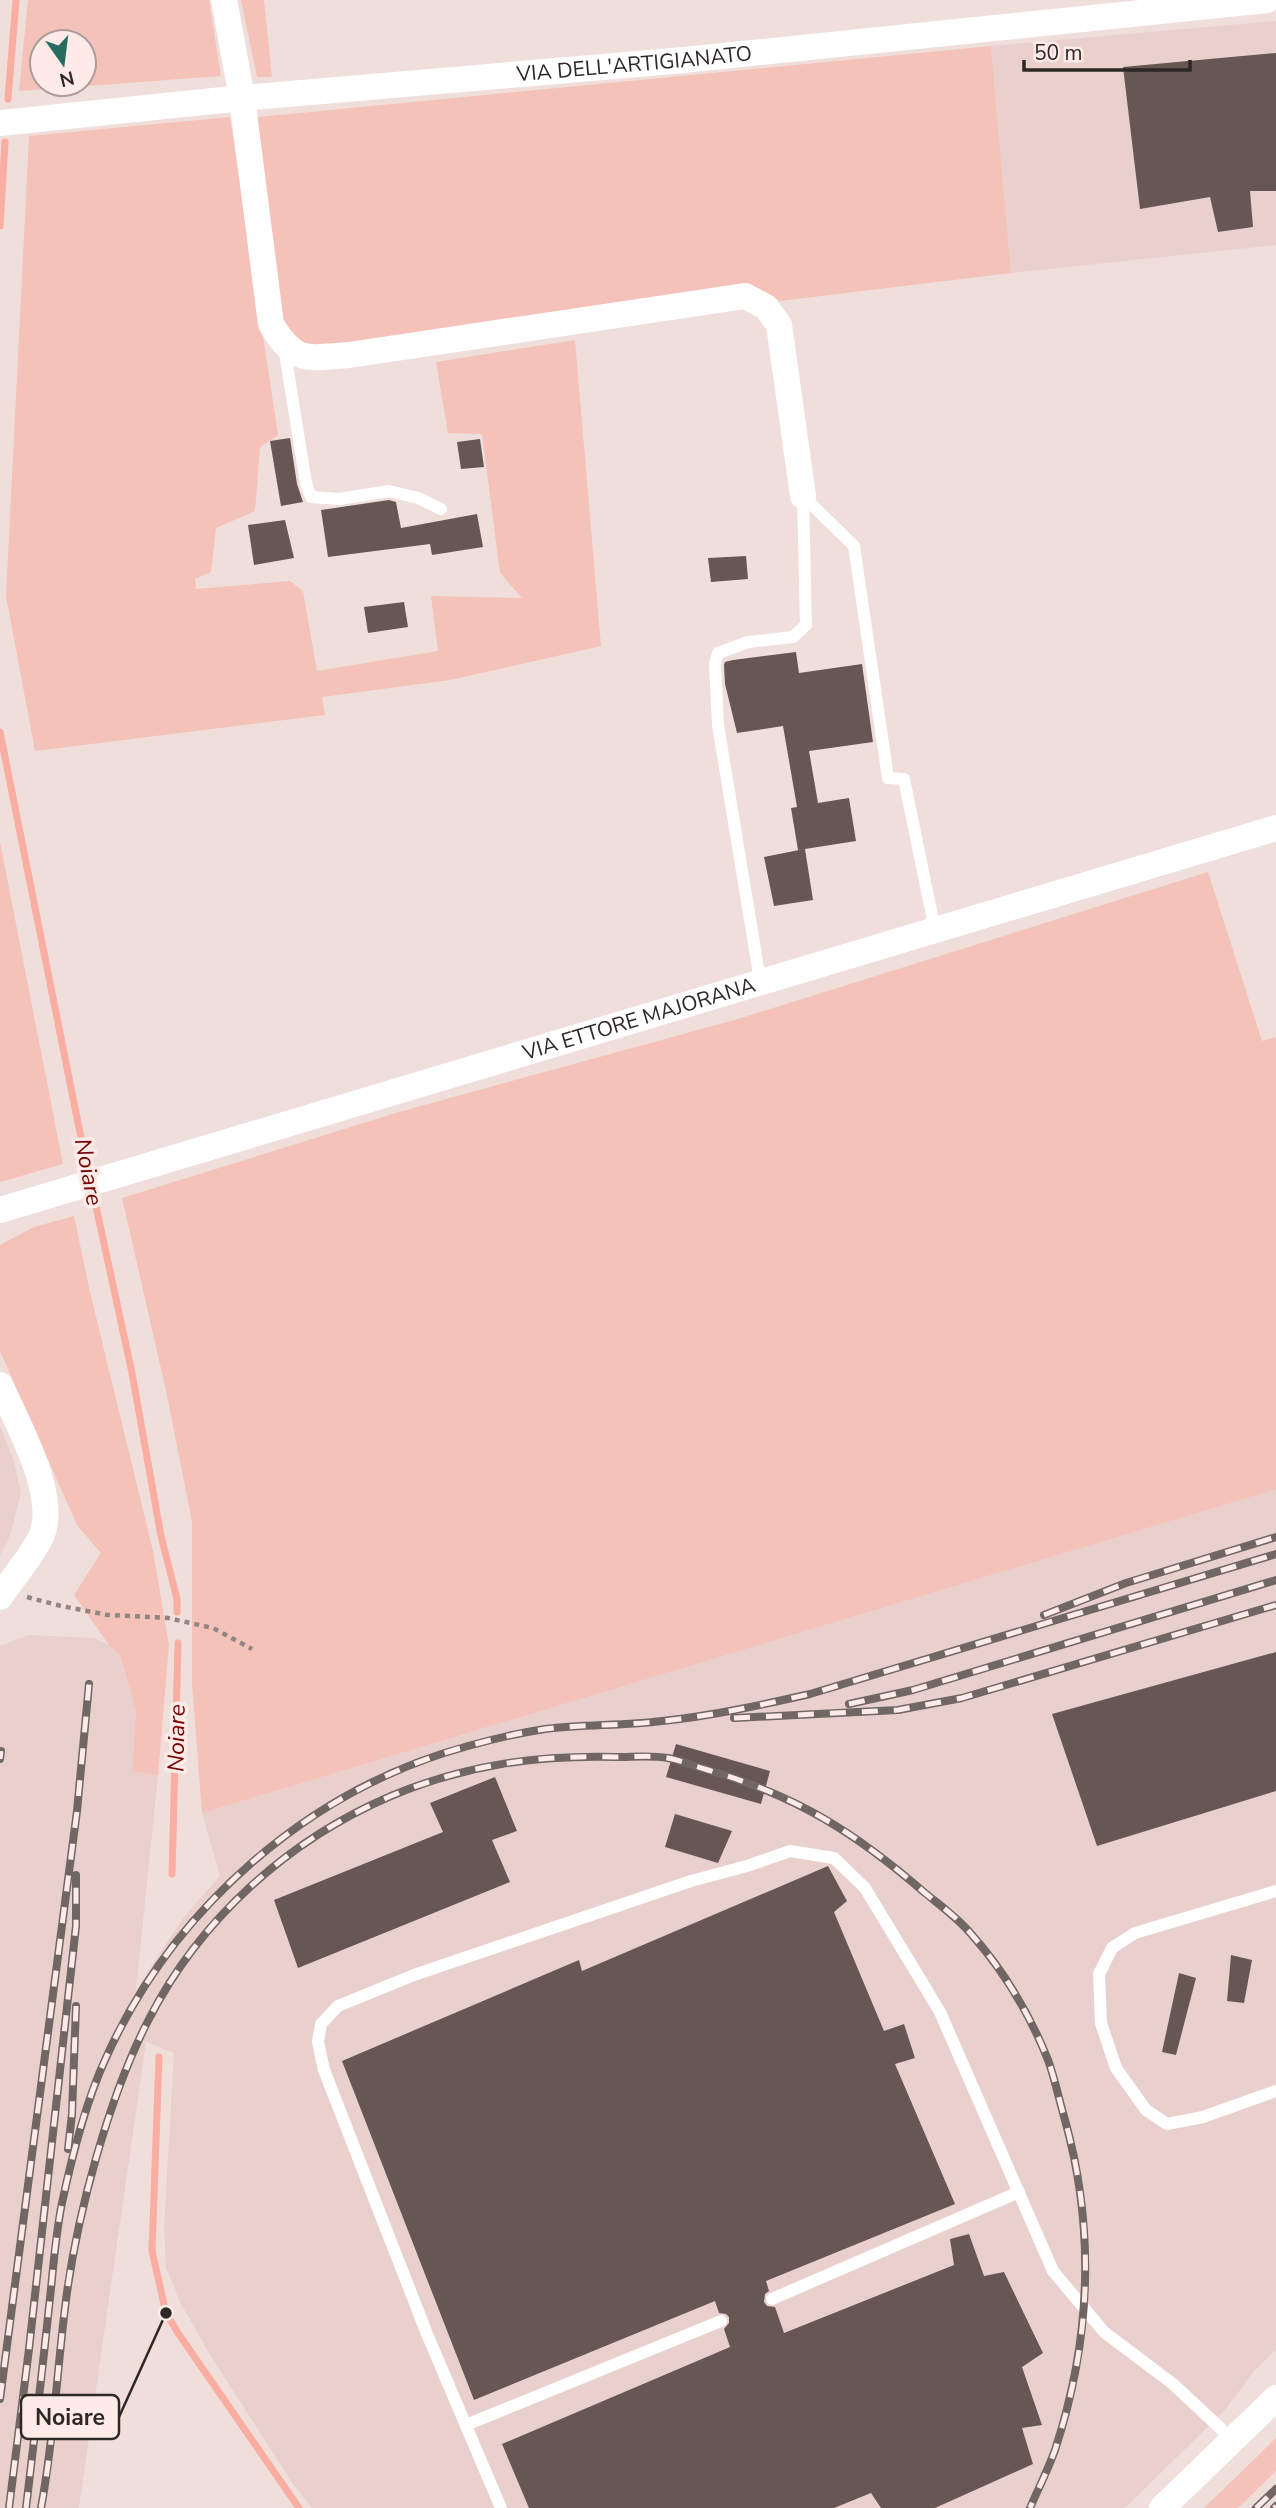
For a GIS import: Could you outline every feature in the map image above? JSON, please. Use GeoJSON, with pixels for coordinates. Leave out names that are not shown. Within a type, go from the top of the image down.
{"type":"FeatureCollection","features":[{"type":"Feature","properties":{"kind":"street"},"geometry":{"type":"LineString","coordinates":[[224,0],[243,98],[271,324],[284,347],[308,358],[349,355],[745,296],[766,307],[779,325],[803,496]]}},
{"type":"Feature","properties":{"kind":"street","name":"VIA DELL'ARTIGIANATO"},"geometry":{"type":"LineString","coordinates":[[0,123],[243,98],[684,60],[1267,0]]}},
{"type":"Feature","properties":{"kind":"street","name":"VIA ETTORE MAJORANA"},"geometry":{"type":"LineString","coordinates":[[0,1210],[1276,828]]}},
{"type":"Feature","properties":{"kind":"street"},"geometry":{"type":"LineString","coordinates":[[0,1385],[37,1469],[46,1508],[41,1536],[3,1593]]}},
{"type":"Feature","properties":{"kind":"street"},"geometry":{"type":"LineString","coordinates":[[1162,2508],[1276,2398]]}},
{"type":"Feature","properties":{"kind":"lane"},"geometry":{"type":"LineString","coordinates":[[284,347],[306,483],[312,497],[339,499],[389,491],[418,498],[441,509]]}},
{"type":"Feature","properties":{"kind":"lane"},"geometry":{"type":"LineString","coordinates":[[803,496],[855,546],[888,778],[904,779],[935,930]]}},
{"type":"Feature","properties":{"kind":"lane"},"geometry":{"type":"LineString","coordinates":[[760,981],[718,725],[715,664],[718,653],[747,642],[793,637],[806,625],[803,496]]}},
{"type":"Feature","properties":{"kind":"lane"},"geometry":{"type":"LineString","coordinates":[[502,2508],[427,2334],[324,2070],[318,2042],[321,2024],[338,2006],[427,1970],[691,1881],[790,1851],[834,1858],[865,1888],[940,2012],[1053,2271],[1104,2332],[1173,2385],[1233,2440]]}},
{"type":"Feature","properties":{"kind":"lane"},"geometry":{"type":"LineString","coordinates":[[1276,1891],[1136,1933],[1112,1948],[1099,1974],[1101,2023],[1116,2068],[1146,2110],[1167,2124],[1203,2117],[1276,2091]]}},
{"type":"Feature","properties":{"kind":"lane"},"geometry":{"type":"LineString","coordinates":[[772,2299],[1019,2193]]}},
{"type":"Feature","properties":{"kind":"lane"},"geometry":{"type":"LineString","coordinates":[[466,2426],[721,2320]]}},
{"type":"Feature","properties":{"kind":"path"},"geometry":{"type":"LineString","coordinates":[[3,1593],[108,1615],[168,1618],[213,1628],[252,1649]]}},
{"type":"Feature","properties":{"kind":"shaded area"},"geometry":{"type":"Polygon","coordinates":[[[28,0],[209,0],[221,76],[98,85],[98,28],[28,28],[28,90],[19,91],[28,0]]]}},
{"type":"Feature","properties":{"kind":"shaded area"},"geometry":{"type":"Polygon","coordinates":[[[241,0],[264,0],[272,77],[257,77],[241,0]]]}},
{"type":"Feature","properties":{"kind":"shaded area"},"geometry":{"type":"Polygon","coordinates":[[[1276,21],[1276,245],[1011,273],[991,46],[1276,21]]]}},
{"type":"Feature","properties":{"kind":"shaded area"},"geometry":{"type":"Polygon","coordinates":[[[991,46],[1011,273],[780,301],[769,295],[312,350],[282,324],[248,118],[991,46]]]}},
{"type":"Feature","properties":{"kind":"shaded area"},"geometry":{"type":"Polygon","coordinates":[[[230,117],[278,435],[260,447],[255,511],[216,528],[211,572],[195,579],[196,589],[290,581],[303,591],[317,671],[438,651],[431,596],[522,598],[500,573],[482,434],[448,433],[436,362],[575,340],[601,646],[450,680],[322,697],[325,715],[35,751],[6,596],[29,136],[230,117]]]}},
{"type":"Feature","properties":{"kind":"shaded area"},"geometry":{"type":"Polygon","coordinates":[[[0,842],[63,1164],[0,1182],[0,842]]]}},
{"type":"Feature","properties":{"kind":"shaded area"},"geometry":{"type":"Polygon","coordinates":[[[1208,872],[1262,1041],[1276,1037],[1276,1489],[202,1813],[192,1683],[192,1522],[167,1395],[122,1198],[399,1112],[738,1019],[1208,872]]]}},
{"type":"Feature","properties":{"kind":"shaded area"},"geometry":{"type":"Polygon","coordinates":[[[74,1216],[153,1551],[169,1645],[158,1776],[132,1771],[136,1711],[120,1655],[109,1645],[74,1595],[101,1553],[77,1525],[0,1351],[0,1245],[34,1227],[74,1216]]]}},
{"type":"Feature","properties":{"kind":"shaded area"},"geometry":{"type":"Polygon","coordinates":[[[0,1426],[13,1458],[21,1493],[10,1536],[0,1556],[0,1426]]]}},
{"type":"Feature","properties":{"kind":"shaded area"},"geometry":{"type":"Polygon","coordinates":[[[1276,1485],[1276,2350],[1254,2371],[1225,2410],[1125,2508],[312,2508],[291,2481],[210,2355],[180,2302],[166,2267],[164,2227],[174,2053],[146,2042],[79,2508],[0,2508],[0,1646],[28,1635],[94,1638],[118,1649],[136,1711],[132,1771],[158,1776],[136,1990],[183,1918],[220,1876],[202,1813],[1276,1485]]]}},
{"type":"Feature","properties":{"kind":"shaded area"},"geometry":{"type":"Polygon","coordinates":[[[1276,2438],[1276,2471],[1238,2508],[1204,2508],[1276,2438]]]}},
{"type":"Feature","properties":{"kind":"building"},"geometry":{"type":"Polygon","coordinates":[[[1276,53],[1276,191],[1250,191],[1253,227],[1218,232],[1210,197],[1140,209],[1123,67],[1276,53]]]}},
{"type":"Feature","properties":{"kind":"building"},"geometry":{"type":"Polygon","coordinates":[[[290,438],[297,484],[303,502],[281,506],[270,441],[290,438]]]}},
{"type":"Feature","properties":{"kind":"building"},"geometry":{"type":"Polygon","coordinates":[[[480,439],[484,467],[461,469],[457,442],[480,439]]]}},
{"type":"Feature","properties":{"kind":"building"},"geometry":{"type":"Polygon","coordinates":[[[389,500],[396,502],[401,528],[477,514],[483,547],[432,555],[430,544],[328,557],[321,510],[389,500]]]}},
{"type":"Feature","properties":{"kind":"building"},"geometry":{"type":"Polygon","coordinates":[[[285,520],[294,558],[254,565],[248,525],[285,520]]]}},
{"type":"Feature","properties":{"kind":"building"},"geometry":{"type":"Polygon","coordinates":[[[746,556],[748,579],[711,582],[708,558],[746,556]]]}},
{"type":"Feature","properties":{"kind":"building"},"geometry":{"type":"Polygon","coordinates":[[[404,602],[408,627],[368,633],[364,607],[404,602]]]}},
{"type":"Feature","properties":{"kind":"building"},"geometry":{"type":"Polygon","coordinates":[[[796,652],[799,673],[862,664],[873,742],[809,751],[818,803],[849,798],[856,841],[805,849],[813,900],[774,906],[764,857],[804,849],[798,850],[791,808],[797,807],[783,726],[737,733],[725,684],[724,665],[725,662],[733,660],[796,652]]]}},
{"type":"Feature","properties":{"kind":"building"},"geometry":{"type":"Polygon","coordinates":[[[1276,1652],[1276,1791],[1097,1846],[1052,1714],[1276,1652]]]}},
{"type":"Feature","properties":{"kind":"building"},"geometry":{"type":"Polygon","coordinates":[[[676,1744],[770,1771],[761,1804],[666,1777],[676,1744]]]}},
{"type":"Feature","properties":{"kind":"building"},"geometry":{"type":"Polygon","coordinates":[[[495,1777],[517,1831],[492,1840],[510,1882],[298,1968],[274,1900],[443,1832],[430,1803],[495,1777]]]}},
{"type":"Feature","properties":{"kind":"building"},"geometry":{"type":"Polygon","coordinates":[[[675,1814],[732,1831],[718,1863],[665,1847],[675,1814]]]}},
{"type":"Feature","properties":{"kind":"building"},"geometry":{"type":"Polygon","coordinates":[[[828,1866],[847,1901],[834,1912],[884,2031],[904,2024],[915,2058],[895,2064],[955,2204],[766,2281],[769,2291],[765,2294],[764,2302],[767,2306],[775,2307],[784,2333],[954,2265],[950,2239],[969,2234],[984,2276],[1004,2272],[1043,2353],[1022,2367],[1042,2425],[1022,2428],[1033,2464],[935,2508],[881,2508],[871,2493],[834,2508],[529,2508],[502,2444],[730,2347],[724,2329],[729,2323],[729,2317],[719,2313],[715,2301],[474,2400],[342,2061],[579,1960],[582,1971],[828,1866]]]}},
{"type":"Feature","properties":{"kind":"building"},"geometry":{"type":"Polygon","coordinates":[[[1231,1955],[1252,1960],[1244,2003],[1227,2001],[1231,1955]]]}},
{"type":"Feature","properties":{"kind":"building"},"geometry":{"type":"Polygon","coordinates":[[[1179,1973],[1196,1978],[1176,2055],[1162,2052],[1179,1973]]]}},
{"type":"Feature","properties":{"kind":"waterway","name":"Noiare"},"geometry":{"type":"LineString","coordinates":[[8,99],[16,0]]}},
{"type":"Feature","properties":{"kind":"waterway","name":"Noiare"},"geometry":{"type":"LineString","coordinates":[[0,226],[5,142]]}},
{"type":"Feature","properties":{"kind":"waterway","name":"Noiare"},"geometry":{"type":"LineString","coordinates":[[0,732],[78,1123],[132,1373],[161,1536],[177,1599],[177,1612]]}},
{"type":"Feature","properties":{"kind":"waterway","name":"Noiare"},"geometry":{"type":"LineString","coordinates":[[172,1874],[178,1643]]}},
{"type":"Feature","properties":{"kind":"waterway","name":"Noiare"},"geometry":{"type":"LineString","coordinates":[[159,2057],[152,2251],[166,2313],[299,2508]]}},
{"type":"Feature","properties":{"kind":"railway"},"geometry":{"type":"LineString","coordinates":[[1044,1615],[1126,1583],[1276,1537]]}},
{"type":"Feature","properties":{"kind":"railway"},"geometry":{"type":"LineString","coordinates":[[26,2508],[60,2216],[70,2167],[91,2094],[133,2005],[168,1953],[207,1906],[252,1862],[301,1824],[354,1792],[410,1766],[468,1746],[545,1729],[647,1723],[699,1716],[810,1694],[1276,1554]]}},
{"type":"Feature","properties":{"kind":"railway"},"geometry":{"type":"LineString","coordinates":[[849,1704],[913,1690],[1276,1580]]}},
{"type":"Feature","properties":{"kind":"railway"},"geometry":{"type":"LineString","coordinates":[[734,1718],[898,1710],[962,1698],[1276,1605]]}},
{"type":"Feature","properties":{"kind":"railway"},"geometry":{"type":"LineString","coordinates":[[0,2399],[77,1811],[89,1684]]}},
{"type":"Feature","properties":{"kind":"railway"},"geometry":{"type":"LineString","coordinates":[[0,1759],[1,1751]]}},
{"type":"Feature","properties":{"kind":"railway"},"geometry":{"type":"LineString","coordinates":[[41,2508],[71,2266],[97,2156],[134,2050],[170,1983],[194,1948],[250,1886],[283,1860],[317,1835],[391,1796],[446,1777],[501,1764],[558,1758],[649,1756],[668,1758],[770,1792],[824,1819],[874,1852],[967,1929],[1005,1979],[1033,2027],[1050,2067],[1075,2162],[1082,2203],[1085,2286],[1082,2327],[1067,2409],[1052,2457],[1030,2508]]}},
{"type":"Feature","properties":{"kind":"railway"},"geometry":{"type":"LineString","coordinates":[[9,2508],[76,1926],[76,1875]]}},
{"type":"Feature","properties":{"kind":"railway"},"geometry":{"type":"LineString","coordinates":[[68,2149],[76,2006]]}},
{"type":"Feature","properties":{"kind":"railway"},"geometry":{"type":"LineString","coordinates":[[1256,2508],[1276,2489]]}},
{"type":"Feature","properties":{"kind":"place","name":"Noiare"},"geometry":{"type":"Point","coordinates":[166,2313]}}]}
